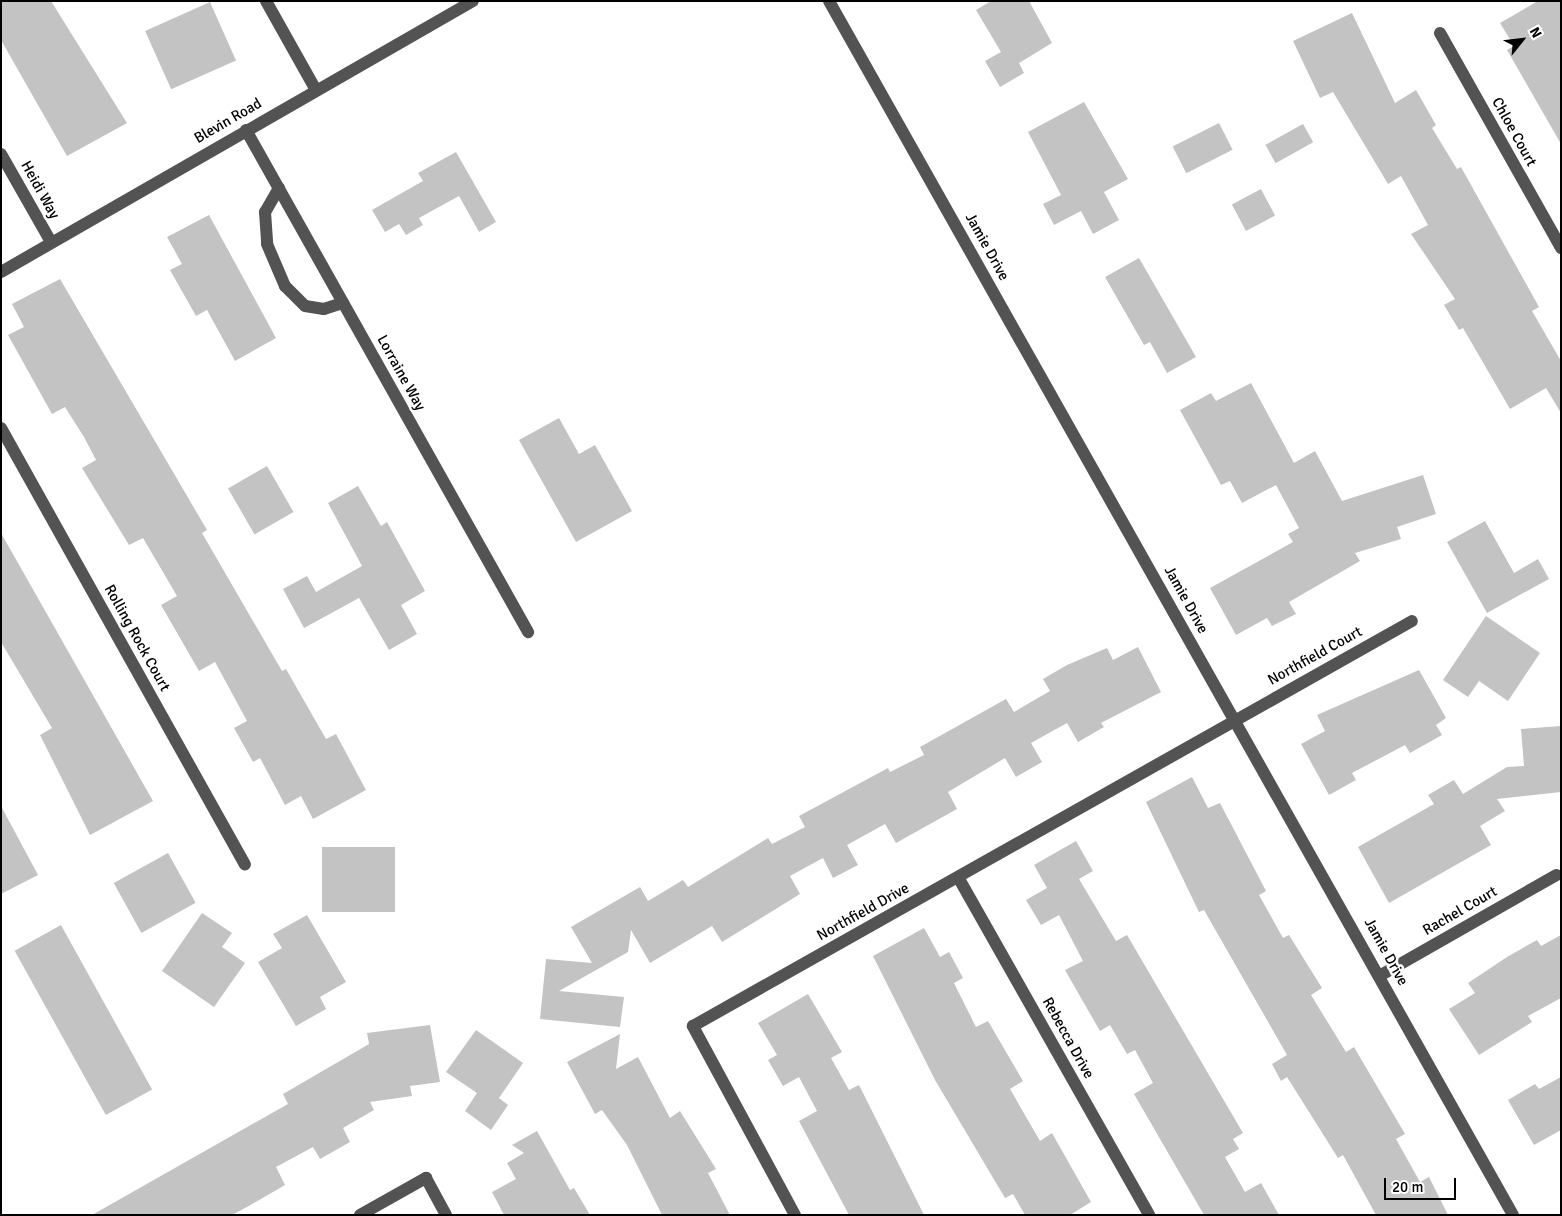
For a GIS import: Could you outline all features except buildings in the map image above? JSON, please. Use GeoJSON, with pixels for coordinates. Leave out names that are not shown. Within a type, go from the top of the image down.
{"type":"FeatureCollection","features":[{"type":"Feature","properties":{"kind":"street"},"geometry":{"type":"LineString","coordinates":[[266,1],[316,90]]}},
{"type":"Feature","properties":{"kind":"street","name":"Blevin Road"},"geometry":{"type":"LineString","coordinates":[[1,272],[473,1]]}},
{"type":"Feature","properties":{"kind":"street","name":"Jamie Drive"},"geometry":{"type":"LineString","coordinates":[[829,1],[1381,975],[1513,1215]]}},
{"type":"Feature","properties":{"kind":"street","name":"Chloe Court"},"geometry":{"type":"LineString","coordinates":[[1440,33],[1561,248]]}},
{"type":"Feature","properties":{"kind":"street","name":"Lorraine Way"},"geometry":{"type":"LineString","coordinates":[[246,130],[528,632]]}},
{"type":"Feature","properties":{"kind":"street","name":"Heidi Way"},"geometry":{"type":"LineString","coordinates":[[1,154],[51,242]]}},
{"type":"Feature","properties":{"kind":"street"},"geometry":{"type":"LineString","coordinates":[[279,188],[265,212],[266,236],[272,264],[285,286],[305,306],[324,309],[343,303]]}},
{"type":"Feature","properties":{"kind":"street","name":"Rolling Rock Court"},"geometry":{"type":"LineString","coordinates":[[1,428],[245,864]]}},
{"type":"Feature","properties":{"kind":"street","name":"Northfield Court"},"geometry":{"type":"LineString","coordinates":[[1235,720],[1412,621]]}},
{"type":"Feature","properties":{"kind":"street","name":"Northfield Drive"},"geometry":{"type":"LineString","coordinates":[[795,1215],[693,1026],[1235,720]]}},
{"type":"Feature","properties":{"kind":"street","name":"Rachel Court"},"geometry":{"type":"LineString","coordinates":[[1381,975],[1556,875]]}},
{"type":"Feature","properties":{"kind":"street","name":"Rebecca Drive"},"geometry":{"type":"LineString","coordinates":[[958,877],[1149,1215]]}},
{"type":"Feature","properties":{"kind":"street"},"geometry":{"type":"LineString","coordinates":[[360,1215],[426,1178],[446,1215]]}}]}
